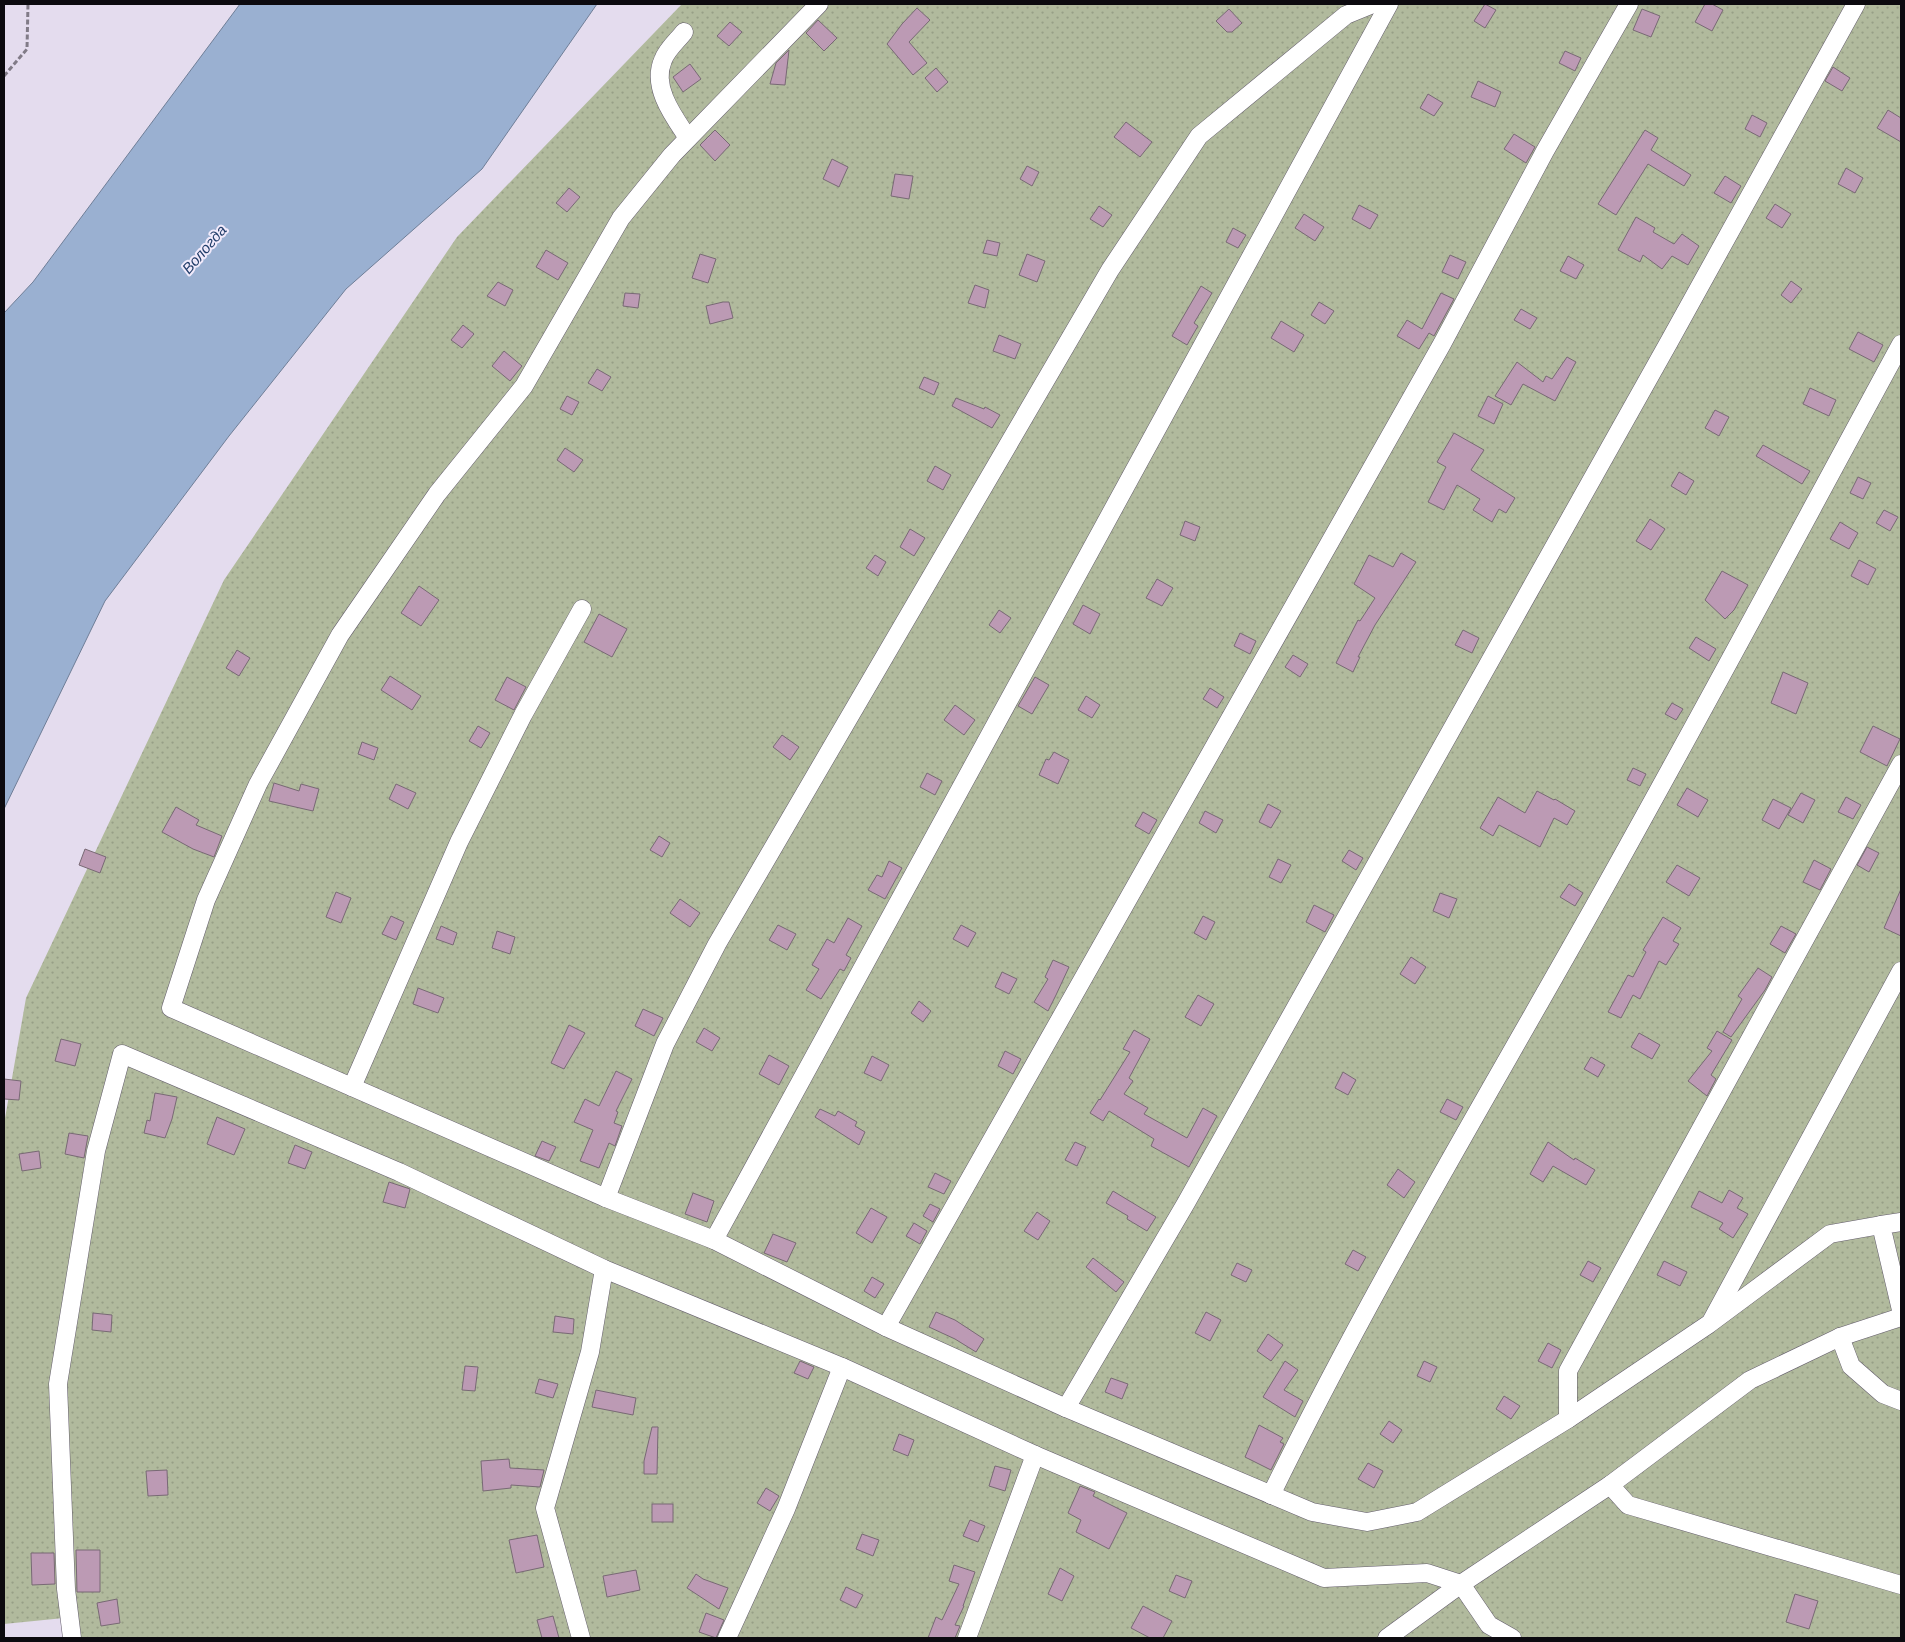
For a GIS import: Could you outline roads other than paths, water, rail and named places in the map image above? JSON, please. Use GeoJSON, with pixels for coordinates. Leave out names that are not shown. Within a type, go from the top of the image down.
{"type":"FeatureCollection","features":[{"type":"Feature","properties":{"kind":"street"},"geometry":{"type":"LineString","coordinates":[[819,4],[688,138],[620,218],[524,386],[437,494],[340,635],[258,784],[206,900],[171,1008],[606,1198],[714,1240],[886,1327],[1066,1408],[1312,1512],[1367,1522],[1417,1512],[1568,1419],[1709,1324],[1830,1234],[1901,1222]]}},
{"type":"Feature","properties":{"kind":"street"},"geometry":{"type":"LineString","coordinates":[[606,1198],[665,1044],[717,944],[1110,270],[1199,136],[1346,15],[1373,4]]}},
{"type":"Feature","properties":{"kind":"street"},"geometry":{"type":"LineString","coordinates":[[714,1240],[1389,4]]}},
{"type":"Feature","properties":{"kind":"street"},"geometry":{"type":"LineString","coordinates":[[886,1327],[1437,352],[1545,150],[1629,4]]}},
{"type":"Feature","properties":{"kind":"street"},"geometry":{"type":"LineString","coordinates":[[1066,1408],[1191,1195],[1664,351],[1856,4]]}},
{"type":"Feature","properties":{"kind":"street"},"geometry":{"type":"LineString","coordinates":[[684,32],[663,60],[661,79],[665,100],[688,138]]}},
{"type":"Feature","properties":{"kind":"street"},"geometry":{"type":"LineString","coordinates":[[1271,1495],[1324,1389],[1608,882],[1901,344]]}},
{"type":"Feature","properties":{"kind":"street"},"geometry":{"type":"LineString","coordinates":[[352,1086],[459,842],[522,715],[582,608]]}},
{"type":"Feature","properties":{"kind":"street"},"geometry":{"type":"LineString","coordinates":[[1568,1419],[1568,1371],[1901,764]]}},
{"type":"Feature","properties":{"kind":"street"},"geometry":{"type":"LineString","coordinates":[[1709,1324],[1901,970]]}},
{"type":"Feature","properties":{"kind":"street"},"geometry":{"type":"LineString","coordinates":[[72,1638],[66,1590],[58,1384],[96,1150],[122,1054],[399,1172],[604,1269],[842,1367],[1035,1455],[1324,1578],[1427,1574],[1461,1584],[1489,1625],[1512,1638]]}},
{"type":"Feature","properties":{"kind":"street"},"geometry":{"type":"LineString","coordinates":[[1880,1225],[1901,1310]]}},
{"type":"Feature","properties":{"kind":"street"},"geometry":{"type":"LineString","coordinates":[[581,1638],[545,1508],[590,1352],[604,1269]]}},
{"type":"Feature","properties":{"kind":"street"},"geometry":{"type":"LineString","coordinates":[[1387,1638],[1461,1584],[1610,1485],[1750,1380],[1840,1337],[1901,1317]]}},
{"type":"Feature","properties":{"kind":"street"},"geometry":{"type":"LineString","coordinates":[[1840,1337],[1851,1366],[1883,1394],[1901,1400]]}},
{"type":"Feature","properties":{"kind":"street"},"geometry":{"type":"LineString","coordinates":[[727,1638],[786,1509],[842,1367]]}},
{"type":"Feature","properties":{"kind":"street"},"geometry":{"type":"LineString","coordinates":[[967,1638],[1035,1455]]}},
{"type":"Feature","properties":{"kind":"street"},"geometry":{"type":"LineString","coordinates":[[1610,1485],[1628,1504],[1901,1585]]}},
{"type":"Feature","properties":{"kind":"water","name":"Вологда"},"geometry":{"type":"Polygon","coordinates":[[[240,4],[597,4],[482,169],[346,289],[229,436],[105,601],[4,809],[4,313],[33,282],[240,4]]]}}]}
